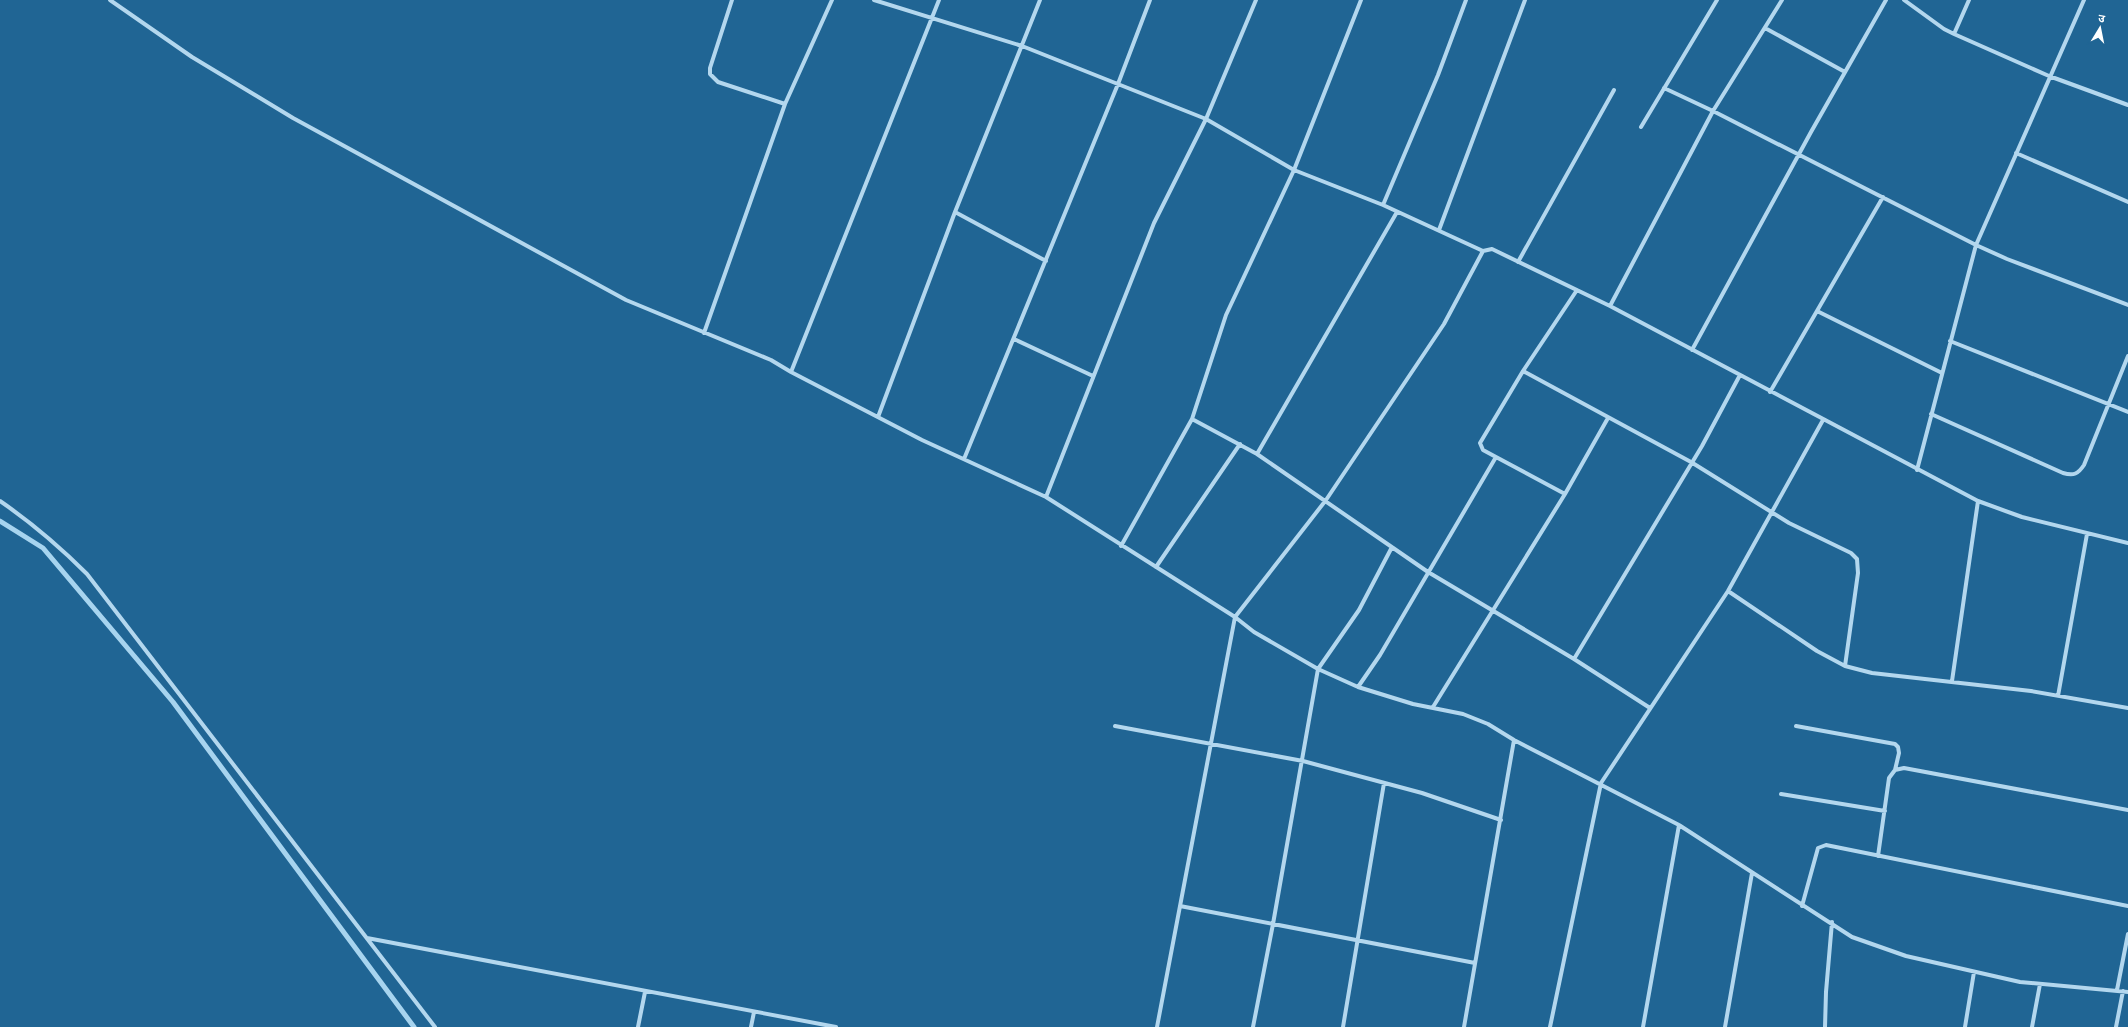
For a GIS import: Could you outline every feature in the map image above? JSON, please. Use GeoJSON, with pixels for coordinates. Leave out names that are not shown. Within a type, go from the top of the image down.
{"type":"FeatureCollection","features":[{"type":"Feature","properties":{"kind":"street"},"geometry":{"type":"LineString","coordinates":[[110,0],[192,57],[293,118],[626,300],[771,360],[790,372],[922,440],[1046,497],[1235,617],[1254,632],[1318,669],[1358,687],[1413,704],[1463,714],[1488,724],[1514,740],[1679,825],[1802,906],[1832,922],[1852,937],[1875,946],[1974,972],[2040,984],[2126,991],[2116,1027]]}},
{"type":"Feature","properties":{"kind":"street"},"geometry":{"type":"LineString","coordinates":[[732,0],[710,68],[710,74],[718,82],[785,104]]}},
{"type":"Feature","properties":{"kind":"street"},"geometry":{"type":"LineString","coordinates":[[704,333],[785,104],[832,0]]}},
{"type":"Feature","properties":{"kind":"street"},"geometry":{"type":"LineString","coordinates":[[874,0],[1022,46],[1206,118],[1294,170],[1382,205],[1483,251],[1492,249],[1610,306],[1916,470],[1978,501],[2022,517],[2128,543]]}},
{"type":"Feature","properties":{"kind":"street"},"geometry":{"type":"LineString","coordinates":[[790,372],[939,0]]}},
{"type":"Feature","properties":{"kind":"street"},"geometry":{"type":"LineString","coordinates":[[878,417],[955,212],[1040,0]]}},
{"type":"Feature","properties":{"kind":"street"},"geometry":{"type":"LineString","coordinates":[[964,459],[1118,84],[1150,0]]}},
{"type":"Feature","properties":{"kind":"street"},"geometry":{"type":"LineString","coordinates":[[1046,497],[1154,223],[1206,118],[1256,0]]}},
{"type":"Feature","properties":{"kind":"street"},"geometry":{"type":"LineString","coordinates":[[1121,546],[1192,419],[1226,315],[1294,170],[1361,0]]}},
{"type":"Feature","properties":{"kind":"street"},"geometry":{"type":"LineString","coordinates":[[1382,205],[1438,75],[1466,0]]}},
{"type":"Feature","properties":{"kind":"street"},"geometry":{"type":"LineString","coordinates":[[1438,230],[1525,0]]}},
{"type":"Feature","properties":{"kind":"street"},"geometry":{"type":"LineString","coordinates":[[1641,127],[1717,0]]}},
{"type":"Feature","properties":{"kind":"street"},"geometry":{"type":"LineString","coordinates":[[1610,306],[1713,111],[1782,0]]}},
{"type":"Feature","properties":{"kind":"street"},"geometry":{"type":"LineString","coordinates":[[1692,350],[1798,155],[1886,0]]}},
{"type":"Feature","properties":{"kind":"street"},"geometry":{"type":"LineString","coordinates":[[1904,0],[1944,29],[1954,34],[2049,76],[2128,104]]}},
{"type":"Feature","properties":{"kind":"street"},"geometry":{"type":"LineString","coordinates":[[1954,34],[1969,0]]}},
{"type":"Feature","properties":{"kind":"street"},"geometry":{"type":"LineString","coordinates":[[1916,470],[1976,245],[2049,76],[2084,0]]}},
{"type":"Feature","properties":{"kind":"street"},"geometry":{"type":"LineString","coordinates":[[1765,28],[1845,72]]}},
{"type":"Feature","properties":{"kind":"street"},"geometry":{"type":"LineString","coordinates":[[1664,88],[1713,111],[1976,245],[2007,259],[2128,305]]}},
{"type":"Feature","properties":{"kind":"street"},"geometry":{"type":"LineString","coordinates":[[1518,262],[1614,90]]}},
{"type":"Feature","properties":{"kind":"street"},"geometry":{"type":"LineString","coordinates":[[2016,153],[2128,202]]}},
{"type":"Feature","properties":{"kind":"street"},"geometry":{"type":"LineString","coordinates":[[1770,392],[1883,197]]}},
{"type":"Feature","properties":{"kind":"street"},"geometry":{"type":"LineString","coordinates":[[955,212],[1046,261]]}},
{"type":"Feature","properties":{"kind":"street"},"geometry":{"type":"LineString","coordinates":[[1257,454],[1397,212]]}},
{"type":"Feature","properties":{"kind":"street"},"geometry":{"type":"LineString","coordinates":[[1157,1027],[1235,617],[1326,500],[1444,324],[1483,251]]}},
{"type":"Feature","properties":{"kind":"street"},"geometry":{"type":"LineString","coordinates":[[1565,494],[1483,450],[1480,443],[1523,371],[1577,290]]}},
{"type":"Feature","properties":{"kind":"street"},"geometry":{"type":"LineString","coordinates":[[1817,311],[1942,373]]}},
{"type":"Feature","properties":{"kind":"street"},"geometry":{"type":"LineString","coordinates":[[1014,339],[1093,376]]}},
{"type":"Feature","properties":{"kind":"street"},"geometry":{"type":"LineString","coordinates":[[1950,341],[2128,412]]}},
{"type":"Feature","properties":{"kind":"street"},"geometry":{"type":"LineString","coordinates":[[1931,414],[2073,476],[2079,473],[2084,465],[2128,356]]}},
{"type":"Feature","properties":{"kind":"street"},"geometry":{"type":"LineString","coordinates":[[1523,371],[1691,462],[1772,513],[1851,553],[1857,559],[1858,573],[1845,666]]}},
{"type":"Feature","properties":{"kind":"street"},"geometry":{"type":"LineString","coordinates":[[1574,659],[1691,462],[1740,376]]}},
{"type":"Feature","properties":{"kind":"street"},"geometry":{"type":"LineString","coordinates":[[1433,707],[1565,494],[1608,418]]}},
{"type":"Feature","properties":{"kind":"street"},"geometry":{"type":"LineString","coordinates":[[1192,419],[1257,454],[1326,500],[1428,572],[1574,659],[1650,708]]}},
{"type":"Feature","properties":{"kind":"street"},"geometry":{"type":"LineString","coordinates":[[1550,1027],[1601,784],[1728,591],[1823,420]]}},
{"type":"Feature","properties":{"kind":"street"},"geometry":{"type":"LineString","coordinates":[[1156,567],[1240,444]]}},
{"type":"Feature","properties":{"kind":"street"},"geometry":{"type":"LineString","coordinates":[[1358,687],[1380,655],[1496,457]]}},
{"type":"Feature","properties":{"kind":"street"},"geometry":{"type":"LineString","coordinates":[[0,501],[38,528],[87,574],[435,1027]]}},
{"type":"Feature","properties":{"kind":"street"},"geometry":{"type":"LineString","coordinates":[[1952,681],[1978,501]]}},
{"type":"Feature","properties":{"kind":"street"},"geometry":{"type":"LineString","coordinates":[[2058,696],[2087,534]]}},
{"type":"Feature","properties":{"kind":"street"},"geometry":{"type":"LineString","coordinates":[[1253,1027],[1303,761],[1318,669],[1359,610],[1392,547]]}},
{"type":"Feature","properties":{"kind":"street"},"geometry":{"type":"LineString","coordinates":[[1728,591],[1817,651],[1845,666],[1872,673],[1952,681],[2058,696],[2128,708]]}},
{"type":"Feature","properties":{"kind":"street"},"geometry":{"type":"LineString","coordinates":[[1115,726],[1303,761],[1384,783],[1501,820]]}},
{"type":"Feature","properties":{"kind":"street"},"geometry":{"type":"LineString","coordinates":[[1796,726],[1895,744],[1898,748],[1899,753],[1895,770],[1889,778],[1886,811],[1878,856]]}},
{"type":"Feature","properties":{"kind":"street"},"geometry":{"type":"LineString","coordinates":[[1464,1027],[1514,740]]}},
{"type":"Feature","properties":{"kind":"street"},"geometry":{"type":"LineString","coordinates":[[1895,770],[1904,768],[2128,810]]}},
{"type":"Feature","properties":{"kind":"street"},"geometry":{"type":"LineString","coordinates":[[1343,1027],[1359,940],[1384,783]]}},
{"type":"Feature","properties":{"kind":"street"},"geometry":{"type":"LineString","coordinates":[[1781,794],[1886,811]]}},
{"type":"Feature","properties":{"kind":"street"},"geometry":{"type":"LineString","coordinates":[[1643,1027],[1679,825]]}},
{"type":"Feature","properties":{"kind":"street"},"geometry":{"type":"LineString","coordinates":[[1802,906],[1818,848],[1826,845],[2128,906]]}},
{"type":"Feature","properties":{"kind":"street"},"geometry":{"type":"LineString","coordinates":[[1725,1027],[1752,873]]}},
{"type":"Feature","properties":{"kind":"street"},"geometry":{"type":"LineString","coordinates":[[1180,906],[1475,963]]}},
{"type":"Feature","properties":{"kind":"street"},"geometry":{"type":"LineString","coordinates":[[1825,1027],[1826,992],[1832,922]]}},
{"type":"Feature","properties":{"kind":"street"},"geometry":{"type":"LineString","coordinates":[[2117,990],[2128,934]]}},
{"type":"Feature","properties":{"kind":"street"},"geometry":{"type":"LineString","coordinates":[[367,938],[836,1027]]}},
{"type":"Feature","properties":{"kind":"street"},"geometry":{"type":"LineString","coordinates":[[1965,1027],[1974,972]]}},
{"type":"Feature","properties":{"kind":"street"},"geometry":{"type":"LineString","coordinates":[[2032,1027],[2040,984]]}},
{"type":"Feature","properties":{"kind":"street"},"geometry":{"type":"LineString","coordinates":[[638,1027],[646,992]]}},
{"type":"Feature","properties":{"kind":"street"},"geometry":{"type":"LineString","coordinates":[[751,1027],[754,1012]]}},
{"type":"Feature","properties":{"kind":"waterway"},"geometry":{"type":"LineString","coordinates":[[0,521],[43,548],[173,702],[414,1027]]}}]}
